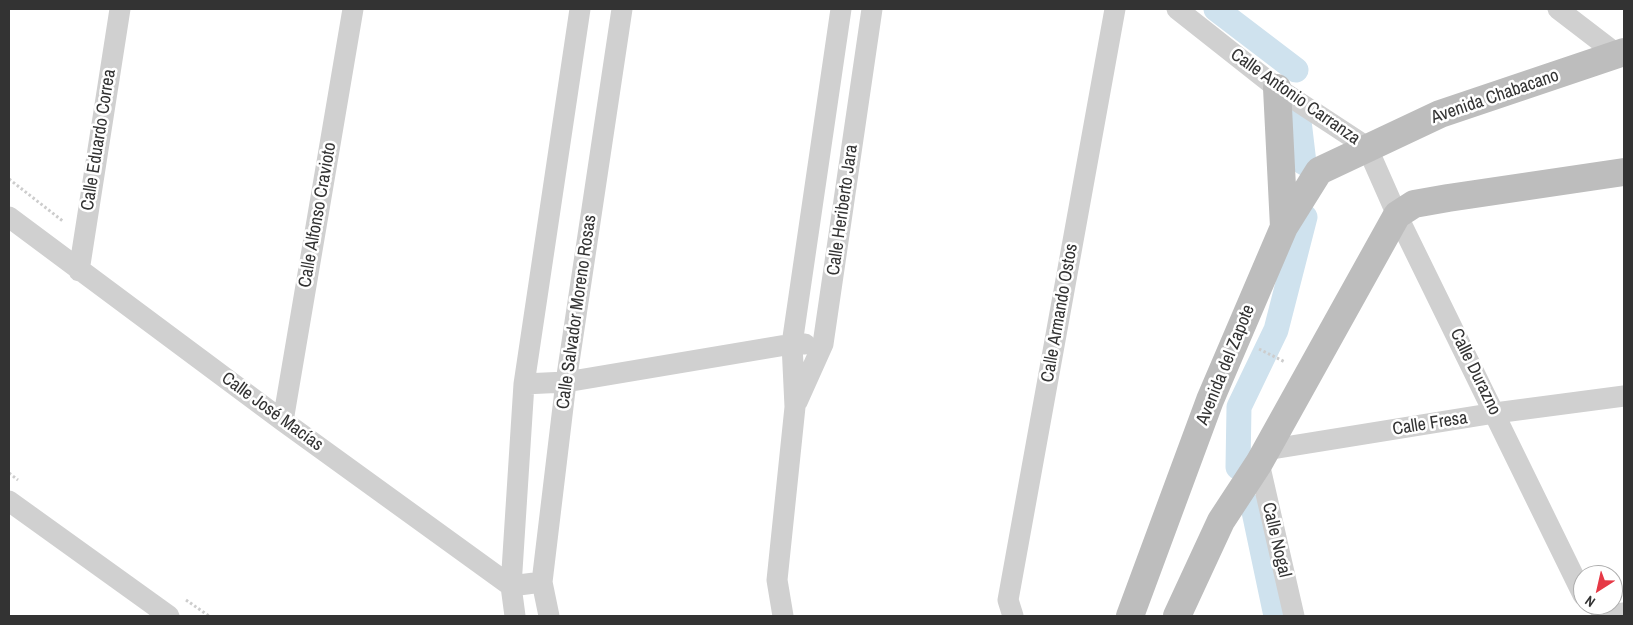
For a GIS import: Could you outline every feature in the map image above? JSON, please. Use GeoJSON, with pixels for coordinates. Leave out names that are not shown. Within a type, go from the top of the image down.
{"type":"FeatureCollection","features":[{"type":"Feature","properties":{"kind":"main road","name":"Avenida Chabacano"},"geometry":{"type":"LineString","coordinates":[[1367,147],[1440,114],[1621,53]]}},
{"type":"Feature","properties":{"kind":"main road"},"geometry":{"type":"LineString","coordinates":[[1277,88],[1284,227]]}},
{"type":"Feature","properties":{"kind":"main road","name":"Avenida del Zapote"},"geometry":{"type":"LineString","coordinates":[[1130,616],[1210,400],[1284,227],[1319,171],[1367,147]]}},
{"type":"Feature","properties":{"kind":"main road"},"geometry":{"type":"LineString","coordinates":[[1178,616],[1221,521],[1262,457],[1397,215],[1414,204],[1624,172]]}},
{"type":"Feature","properties":{"kind":"street","name":"Calle Eduardo Correa"},"geometry":{"type":"LineString","coordinates":[[80,270],[120,9]]}},
{"type":"Feature","properties":{"kind":"street","name":"Calle Alfonso Cravioto"},"geometry":{"type":"LineString","coordinates":[[283,421],[353,9]]}},
{"type":"Feature","properties":{"kind":"street"},"geometry":{"type":"LineString","coordinates":[[515,616],[511,586],[524,384],[580,9]]}},
{"type":"Feature","properties":{"kind":"street","name":"Calle Salvador Moreno Rosas"},"geometry":{"type":"LineString","coordinates":[[549,616],[542,582],[566,382],[622,9]]}},
{"type":"Feature","properties":{"kind":"street","name":"Calle Heriberto Jara"},"geometry":{"type":"LineString","coordinates":[[783,616],[777,580],[795,407],[792,344],[841,9]]}},
{"type":"Feature","properties":{"kind":"street","name":"Calle Heriberto Jara"},"geometry":{"type":"LineString","coordinates":[[795,407],[823,344],[872,9]]}},
{"type":"Feature","properties":{"kind":"street","name":"Calle Armando Ostos"},"geometry":{"type":"LineString","coordinates":[[1014,616],[1008,600],[1115,9]]}},
{"type":"Feature","properties":{"kind":"street","name":"Calle Antonio Carranza"},"geometry":{"type":"LineString","coordinates":[[1177,9],[1277,88],[1367,147]]}},
{"type":"Feature","properties":{"kind":"street"},"geometry":{"type":"LineString","coordinates":[[1558,9],[1621,53]]}},
{"type":"Feature","properties":{"kind":"street","name":"Calle Durazno"},"geometry":{"type":"LineString","coordinates":[[1367,147],[1397,215],[1573,575]]}},
{"type":"Feature","properties":{"kind":"street","name":"Calle José Macías"},"geometry":{"type":"LineString","coordinates":[[9,217],[283,421],[511,586]]}},
{"type":"Feature","properties":{"kind":"street"},"geometry":{"type":"LineString","coordinates":[[524,384],[566,382],[792,344],[823,344]]}},
{"type":"Feature","properties":{"kind":"street","name":"Calle Fresa"},"geometry":{"type":"LineString","coordinates":[[1262,457],[1495,414],[1624,396]]}},
{"type":"Feature","properties":{"kind":"street","name":"Calle Nogal"},"geometry":{"type":"LineString","coordinates":[[1262,457],[1294,616]]}},
{"type":"Feature","properties":{"kind":"street"},"geometry":{"type":"LineString","coordinates":[[9,501],[168,616]]}},
{"type":"Feature","properties":{"kind":"street"},"geometry":{"type":"LineString","coordinates":[[511,586],[542,582]]}},
{"type":"Feature","properties":{"kind":"street"},"geometry":{"type":"LineString","coordinates":[[1601,616],[1624,613]]}},
{"type":"Feature","properties":{"kind":"path"},"geometry":{"type":"LineString","coordinates":[[9,179],[84,238]]}},
{"type":"Feature","properties":{"kind":"path"},"geometry":{"type":"LineString","coordinates":[[1251,345],[1286,363]]}},
{"type":"Feature","properties":{"kind":"waterway"},"geometry":{"type":"LineString","coordinates":[[1216,9],[1296,70]]}},
{"type":"Feature","properties":{"kind":"waterway"},"geometry":{"type":"LineString","coordinates":[[1299,121],[1304,163]]}},
{"type":"Feature","properties":{"kind":"waterway"},"geometry":{"type":"LineString","coordinates":[[1238,467],[1239,407],[1276,330],[1305,217]]}},
{"type":"Feature","properties":{"kind":"waterway"},"geometry":{"type":"LineString","coordinates":[[1253,507],[1276,616]]}}]}
